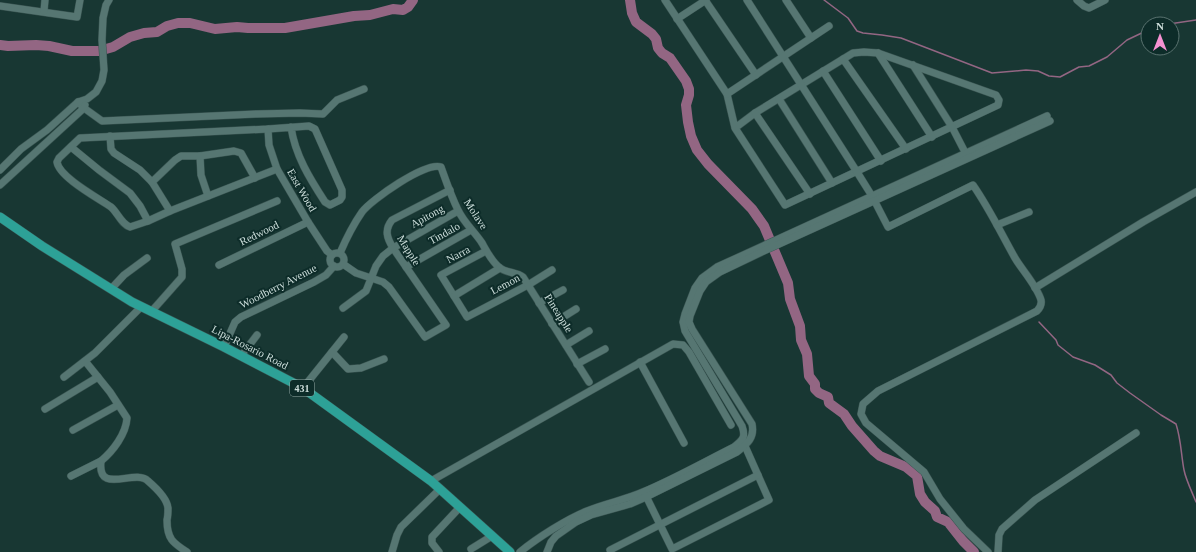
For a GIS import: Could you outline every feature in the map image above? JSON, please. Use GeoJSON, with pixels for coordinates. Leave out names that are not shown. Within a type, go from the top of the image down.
{"type":"FeatureCollection","features":[{"type":"Feature","properties":{"kind":"main road","name":"Lipa-Rosario Road"},"geometry":{"type":"LineString","coordinates":[[0,217],[42,246],[141,307],[224,347],[303,388],[431,481],[510,552]]}},
{"type":"Feature","properties":{"kind":"street"},"geometry":{"type":"LineString","coordinates":[[44,11],[45,0]]}},
{"type":"Feature","properties":{"kind":"street"},"geometry":{"type":"LineString","coordinates":[[0,6],[10,4],[77,17],[80,0]]}},
{"type":"Feature","properties":{"kind":"street"},"geometry":{"type":"LineString","coordinates":[[0,170],[21,149],[78,102],[96,92],[102,81],[104,70],[102,40],[103,18],[106,5],[109,0]]}},
{"type":"Feature","properties":{"kind":"street"},"geometry":{"type":"LineString","coordinates":[[665,0],[727,94],[735,128],[785,205],[998,105],[999,100],[996,95],[878,52],[854,53],[755,113],[735,128]]}},
{"type":"Feature","properties":{"kind":"street"},"geometry":{"type":"LineString","coordinates":[[677,19],[705,0],[756,75]]}},
{"type":"Feature","properties":{"kind":"street"},"geometry":{"type":"LineString","coordinates":[[747,0],[857,172],[888,226],[973,185],[983,198],[1041,300],[1041,306],[1037,311],[878,391],[864,404],[861,414],[866,423],[924,472],[940,499],[964,529],[988,552]]}},
{"type":"Feature","properties":{"kind":"street"},"geometry":{"type":"LineString","coordinates":[[786,0],[812,38]]}},
{"type":"Feature","properties":{"kind":"street"},"geometry":{"type":"LineString","coordinates":[[1076,0],[1089,8],[1105,0]]}},
{"type":"Feature","properties":{"kind":"street"},"geometry":{"type":"LineString","coordinates":[[727,94],[829,26]]}},
{"type":"Feature","properties":{"kind":"street"},"geometry":{"type":"LineString","coordinates":[[878,52],[932,136]]}},
{"type":"Feature","properties":{"kind":"street"},"geometry":{"type":"LineString","coordinates":[[843,59],[906,149]]}},
{"type":"Feature","properties":{"kind":"street"},"geometry":{"type":"LineString","coordinates":[[913,65],[952,127],[967,156]]}},
{"type":"Feature","properties":{"kind":"street"},"geometry":{"type":"LineString","coordinates":[[823,71],[881,161]]}},
{"type":"Feature","properties":{"kind":"street"},"geometry":{"type":"LineString","coordinates":[[78,102],[102,121],[300,112],[318,115],[323,114],[337,100],[364,89]]}},
{"type":"Feature","properties":{"kind":"street"},"geometry":{"type":"LineString","coordinates":[[0,186],[84,108],[87,98]]}},
{"type":"Feature","properties":{"kind":"street"},"geometry":{"type":"LineString","coordinates":[[778,99],[832,183]]}},
{"type":"Feature","properties":{"kind":"street"},"geometry":{"type":"LineString","coordinates":[[755,113],[810,194]]}},
{"type":"Feature","properties":{"kind":"street"},"geometry":{"type":"LineString","coordinates":[[547,552],[551,542],[556,536],[576,522],[591,515],[630,504],[734,447],[742,441],[744,432],[742,426],[685,331],[683,322],[685,314],[695,288],[702,278],[717,267],[873,199],[1049,118]]}},
{"type":"Feature","properties":{"kind":"street"},"geometry":{"type":"LineString","coordinates":[[277,169],[148,221],[133,226],[128,226],[113,209],[89,194],[59,168],[57,165],[57,160],[80,138],[309,126],[315,129],[342,190],[340,200],[330,205],[326,204],[302,163],[293,141],[291,127]]}},
{"type":"Feature","properties":{"kind":"street","name":"East Wood"},"geometry":{"type":"LineString","coordinates":[[268,129],[268,145],[277,169],[308,222],[327,251],[332,255]]}},
{"type":"Feature","properties":{"kind":"street"},"geometry":{"type":"LineString","coordinates":[[110,136],[111,148],[114,153],[140,170],[152,182],[170,211]]}},
{"type":"Feature","properties":{"kind":"street"},"geometry":{"type":"LineString","coordinates":[[35,139],[42,146]]}},
{"type":"Feature","properties":{"kind":"street"},"geometry":{"type":"LineString","coordinates":[[71,147],[130,193],[140,206],[148,221]]}},
{"type":"Feature","properties":{"kind":"street"},"geometry":{"type":"LineString","coordinates":[[152,182],[181,156],[200,156],[239,152],[255,178]]}},
{"type":"Feature","properties":{"kind":"street"},"geometry":{"type":"LineString","coordinates":[[200,156],[201,175],[208,196]]}},
{"type":"Feature","properties":{"kind":"street","name":"Molave"},"geometry":{"type":"LineString","coordinates":[[340,253],[360,216],[377,198],[428,167],[437,166],[441,167],[458,211],[500,268]]}},
{"type":"Feature","properties":{"kind":"street","name":"Mapple"},"geometry":{"type":"LineString","coordinates":[[371,277],[383,282],[389,287],[425,337],[446,325],[393,248],[388,240],[386,232],[388,225],[392,220],[450,190]]}},
{"type":"Feature","properties":{"kind":"street"},"geometry":{"type":"LineString","coordinates":[[1035,288],[1143,222],[1196,192]]}},
{"type":"Feature","properties":{"kind":"street"},"geometry":{"type":"LineString","coordinates":[[151,312],[182,277],[182,270],[175,244],[277,201]]}},
{"type":"Feature","properties":{"kind":"street","name":"Apitong"},"geometry":{"type":"LineString","coordinates":[[343,308],[366,291],[371,277],[383,256],[393,248],[458,211]]}},
{"type":"Feature","properties":{"kind":"street"},"geometry":{"type":"LineString","coordinates":[[997,225],[1029,212]]}},
{"type":"Feature","properties":{"kind":"street","name":"Redwood"},"geometry":{"type":"LineString","coordinates":[[219,265],[308,222]]}},
{"type":"Feature","properties":{"kind":"street","name":"Tindalo"},"geometry":{"type":"LineString","coordinates":[[406,267],[471,230]]}},
{"type":"Feature","properties":{"kind":"street"},"geometry":{"type":"LineString","coordinates":[[520,552],[529,544],[578,514],[645,495],[737,452],[745,446],[752,437],[752,424],[689,322],[700,291],[706,282],[720,272],[765,247]]}},
{"type":"Feature","properties":{"kind":"street","name":"Narra"},"geometry":{"type":"LineString","coordinates":[[454,296],[441,275],[486,251]]}},
{"type":"Feature","properties":{"kind":"street"},"geometry":{"type":"LineString","coordinates":[[340,253],[344,258],[343,264],[341,266],[334,266],[330,261],[332,255],[340,253]]}},
{"type":"Feature","properties":{"kind":"street"},"geometry":{"type":"LineString","coordinates":[[111,289],[124,275],[147,258]]}},
{"type":"Feature","properties":{"kind":"street"},"geometry":{"type":"LineString","coordinates":[[343,264],[356,273],[371,277]]}},
{"type":"Feature","properties":{"kind":"street","name":"Woodberry Avenue"},"geometry":{"type":"LineString","coordinates":[[224,347],[235,322],[241,317],[314,282],[326,275],[334,266]]}},
{"type":"Feature","properties":{"kind":"street"},"geometry":{"type":"LineString","coordinates":[[454,296],[500,268]]}},
{"type":"Feature","properties":{"kind":"street","name":"Pineapple"},"geometry":{"type":"LineString","coordinates":[[500,268],[509,272],[518,273],[523,277],[589,382]]}},
{"type":"Feature","properties":{"kind":"street","name":"Lemon"},"geometry":{"type":"LineString","coordinates":[[454,296],[467,316],[528,285],[552,270]]}},
{"type":"Feature","properties":{"kind":"street"},"geometry":{"type":"LineString","coordinates":[[540,303],[563,290]]}},
{"type":"Feature","properties":{"kind":"street"},"geometry":{"type":"LineString","coordinates":[[64,377],[95,352],[141,307]]}},
{"type":"Feature","properties":{"kind":"street"},"geometry":{"type":"LineString","coordinates":[[552,324],[576,309]]}},
{"type":"Feature","properties":{"kind":"street"},"geometry":{"type":"LineString","coordinates":[[566,345],[589,331]]}},
{"type":"Feature","properties":{"kind":"street"},"geometry":{"type":"LineString","coordinates":[[241,356],[257,335]]}},
{"type":"Feature","properties":{"kind":"street"},"geometry":{"type":"LineString","coordinates":[[303,388],[344,337]]}},
{"type":"Feature","properties":{"kind":"street"},"geometry":{"type":"LineString","coordinates":[[431,481],[673,344],[683,345],[689,352],[731,425]]}},
{"type":"Feature","properties":{"kind":"street"},"geometry":{"type":"LineString","coordinates":[[577,364],[605,349]]}},
{"type":"Feature","properties":{"kind":"street"},"geometry":{"type":"LineString","coordinates":[[332,352],[348,369],[361,368],[384,359]]}},
{"type":"Feature","properties":{"kind":"street"},"geometry":{"type":"LineString","coordinates":[[71,476],[101,462],[112,450],[119,439],[126,422],[126,415],[85,360]]}},
{"type":"Feature","properties":{"kind":"street"},"geometry":{"type":"LineString","coordinates":[[640,362],[684,443]]}},
{"type":"Feature","properties":{"kind":"street"},"geometry":{"type":"LineString","coordinates":[[45,409],[98,377]]}},
{"type":"Feature","properties":{"kind":"street"},"geometry":{"type":"LineString","coordinates":[[73,430],[118,405]]}},
{"type":"Feature","properties":{"kind":"street"},"geometry":{"type":"LineString","coordinates":[[998,552],[999,535],[1002,529],[1035,500],[1136,433]]}},
{"type":"Feature","properties":{"kind":"street"},"geometry":{"type":"LineString","coordinates":[[645,495],[660,525],[669,550],[769,500],[745,446]]}},
{"type":"Feature","properties":{"kind":"street"},"geometry":{"type":"LineString","coordinates":[[101,462],[100,468],[104,476],[109,480],[119,480],[141,476],[156,489],[166,502],[168,508],[167,531],[169,536],[176,545],[187,552]]}},
{"type":"Feature","properties":{"kind":"street"},"geometry":{"type":"LineString","coordinates":[[611,552],[610,550],[758,475]]}},
{"type":"Feature","properties":{"kind":"street"},"geometry":{"type":"LineString","coordinates":[[392,552],[401,527],[440,489]]}},
{"type":"Feature","properties":{"kind":"street"},"geometry":{"type":"LineString","coordinates":[[439,552],[432,543],[432,537],[460,507]]}},
{"type":"Feature","properties":{"kind":"street"},"geometry":{"type":"LineString","coordinates":[[544,535],[551,542]]}},
{"type":"Feature","properties":{"kind":"street"},"geometry":{"type":"LineString","coordinates":[[471,549],[492,536]]}},
{"type":"Feature","properties":{"kind":"waterway"},"geometry":{"type":"LineString","coordinates":[[0,45],[36,45],[72,51],[99,51],[113,47],[130,37],[144,33],[157,32],[167,26],[178,23],[190,23],[215,29],[237,27],[285,28],[354,16],[370,15],[393,9],[403,10],[408,7],[413,0]]}},
{"type":"Feature","properties":{"kind":"waterway"},"geometry":{"type":"LineString","coordinates":[[630,0],[632,13],[636,22],[652,34],[656,39],[658,48],[662,53],[670,58],[686,81],[689,89],[686,105],[688,122],[691,136],[697,150],[708,164],[752,209],[764,226],[788,283],[790,299],[800,326],[801,340],[807,354],[809,376],[815,384],[815,389],[819,393],[828,397],[829,403],[844,414],[852,426],[874,451],[880,456],[906,467],[917,476],[920,494],[925,502],[935,511],[937,517],[948,522],[974,552]]}},
{"type":"Feature","properties":{"kind":"waterway"},"geometry":{"type":"LineString","coordinates":[[824,0],[848,18],[857,31],[901,38],[992,73],[1026,70],[1038,71],[1049,76],[1060,77],[1079,67],[1089,66],[1107,57],[1127,40],[1140,34]]}},
{"type":"Feature","properties":{"kind":"waterway"},"geometry":{"type":"LineString","coordinates":[[1180,22],[1196,20]]}},
{"type":"Feature","properties":{"kind":"waterway"},"geometry":{"type":"LineString","coordinates":[[1039,322],[1056,340],[1058,345],[1073,357],[1095,365],[1111,375],[1117,383],[1130,393],[1176,424],[1185,474],[1196,502]]}}]}
